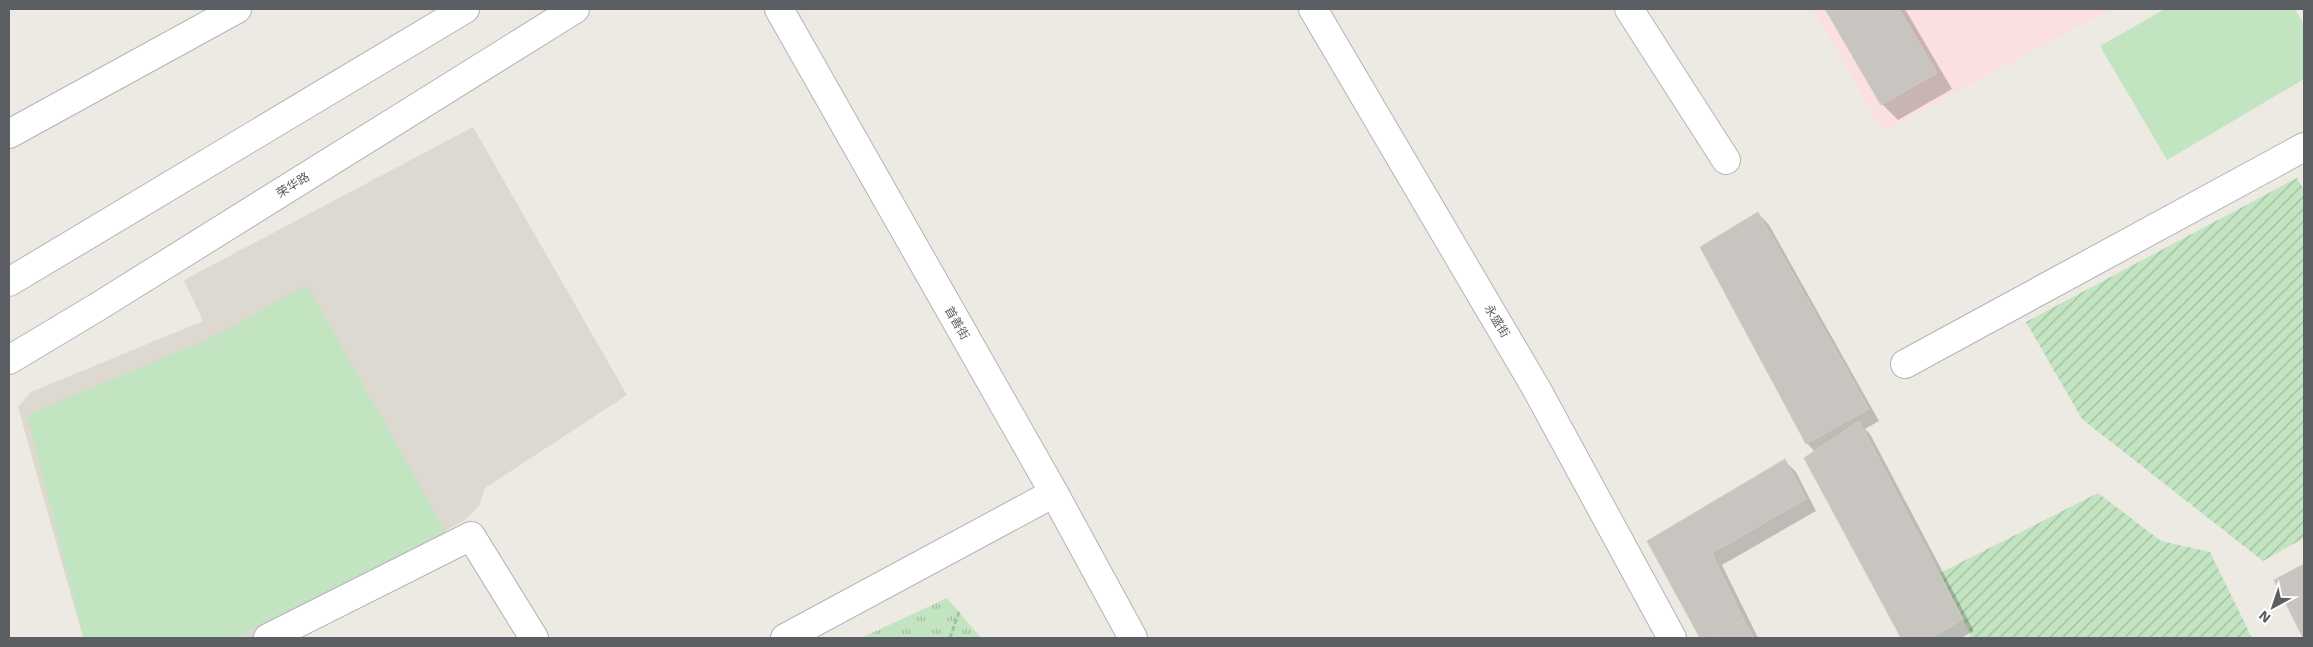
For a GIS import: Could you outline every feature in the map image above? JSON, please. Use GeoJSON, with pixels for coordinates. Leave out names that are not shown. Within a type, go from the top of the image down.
{"type":"FeatureCollection","features":[{"type":"Feature","properties":{"kind":"street"},"geometry":{"type":"LineString","coordinates":[[9,134],[237,9]]}},
{"type":"Feature","properties":{"kind":"street"},"geometry":{"type":"LineString","coordinates":[[9,282],[465,9]]}},
{"type":"Feature","properties":{"kind":"street","name":"荣华路"},"geometry":{"type":"LineString","coordinates":[[9,360],[108,301],[576,9]]}},
{"type":"Feature","properties":{"kind":"street","name":"首善街"},"geometry":{"type":"LineString","coordinates":[[779,9],[1054,493],[1133,638]]}},
{"type":"Feature","properties":{"kind":"street","name":"永盛街"},"geometry":{"type":"LineString","coordinates":[[1313,9],[1536,388],[1672,638]]}},
{"type":"Feature","properties":{"kind":"street"},"geometry":{"type":"LineString","coordinates":[[1629,9],[1726,160]]}},
{"type":"Feature","properties":{"kind":"street"},"geometry":{"type":"LineString","coordinates":[[1904,364],[2304,147]]}},
{"type":"Feature","properties":{"kind":"street"},"geometry":{"type":"LineString","coordinates":[[785,638],[1054,493]]}},
{"type":"Feature","properties":{"kind":"street"},"geometry":{"type":"LineString","coordinates":[[268,638],[472,536],[534,638]]}},
{"type":"Feature","properties":{"kind":"path"},"geometry":{"type":"LineString","coordinates":[[950,638],[959,612]]}},
{"type":"Feature","properties":{"kind":"shaded area"},"geometry":{"type":"Polygon","coordinates":[[[1813,9],[2111,9],[1883,132],[1813,9]]]}},
{"type":"Feature","properties":{"kind":"shaded area"},"geometry":{"type":"Polygon","coordinates":[[[473,127],[627,395],[485,488],[479,506],[465,520],[253,638],[83,638],[18,407],[31,392],[203,321],[184,280],[473,127]]]}},
{"type":"Feature","properties":{"kind":"green space"},"geometry":{"type":"Polygon","coordinates":[[[2165,9],[2295,9],[2304,25],[2304,79],[2167,160],[2100,46],[2165,9]]]}},
{"type":"Feature","properties":{"kind":"green space"},"geometry":{"type":"Polygon","coordinates":[[[2297,178],[2304,190],[2304,538],[2263,561],[2082,419],[2026,322],[2297,178]]]}},
{"type":"Feature","properties":{"kind":"green space"},"geometry":{"type":"Polygon","coordinates":[[[307,285],[446,532],[235,638],[84,638],[27,415],[211,338],[307,285]]]}},
{"type":"Feature","properties":{"kind":"green space"},"geometry":{"type":"Polygon","coordinates":[[[2098,493],[2161,541],[2210,552],[2252,638],[1967,638],[1971,635],[1940,573],[2098,493]]]}},
{"type":"Feature","properties":{"kind":"green space"},"geometry":{"type":"Polygon","coordinates":[[[947,598],[981,638],[861,638],[947,598]]]}},
{"type":"Feature","properties":{"kind":"building"},"geometry":{"type":"Polygon","coordinates":[[[1825,9],[1899,9],[1937,73],[1881,105],[1825,9]]]}},
{"type":"Feature","properties":{"kind":"building"},"geometry":{"type":"Polygon","coordinates":[[[1758,212],[1869,409],[1806,444],[1700,247],[1758,212]]]}},
{"type":"Feature","properties":{"kind":"building"},"geometry":{"type":"Polygon","coordinates":[[[1859,421],[1963,619],[1931,638],[1901,638],[1804,458],[1859,421]]]}},
{"type":"Feature","properties":{"kind":"building"},"geometry":{"type":"Polygon","coordinates":[[[1785,459],[1806,499],[1712,553],[1743,619],[1711,638],[1700,638],[1647,541],[1785,459]]]}},
{"type":"Feature","properties":{"kind":"building"},"geometry":{"type":"Polygon","coordinates":[[[2304,564],[2304,638],[2303,638],[2274,580],[2304,564]]]}},
{"type":"Feature","properties":{"kind":"building"},"geometry":{"type":"Polygon","coordinates":[[[1743,619],[1754,638],[1711,638],[1743,619]]]}}]}
